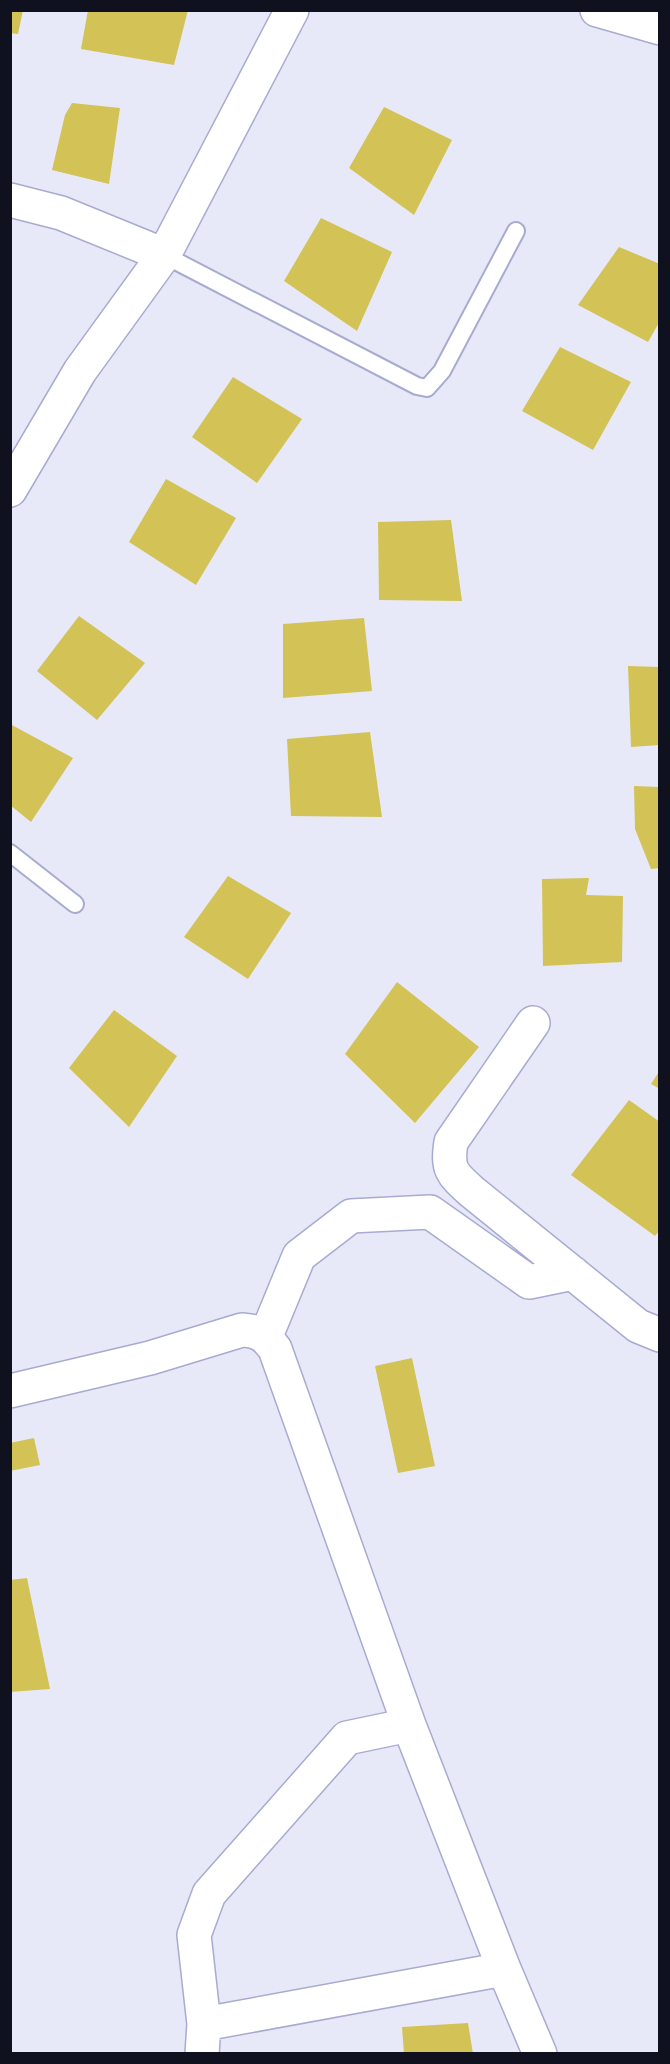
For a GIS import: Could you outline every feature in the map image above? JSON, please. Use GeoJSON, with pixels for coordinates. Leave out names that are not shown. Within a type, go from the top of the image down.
{"type":"FeatureCollection","features":[{"type":"Feature","properties":{"kind":"street"},"geometry":{"type":"LineString","coordinates":[[10,490],[80,371],[164,255],[292,10]]}},
{"type":"Feature","properties":{"kind":"street"},"geometry":{"type":"LineString","coordinates":[[618,13],[660,28]]}},
{"type":"Feature","properties":{"kind":"street"},"geometry":{"type":"LineString","coordinates":[[10,200],[61,213],[164,255]]}},
{"type":"Feature","properties":{"kind":"street"},"geometry":{"type":"LineString","coordinates":[[533,1023],[451,1142],[448,1164],[456,1177],[471,1191],[638,1326],[660,1335]]}},
{"type":"Feature","properties":{"kind":"street"},"geometry":{"type":"LineString","coordinates":[[266,1336],[299,1256],[351,1216],[430,1212],[529,1282],[573,1273]]}},
{"type":"Feature","properties":{"kind":"street"},"geometry":{"type":"LineString","coordinates":[[10,1391],[150,1358],[242,1330],[256,1331],[266,1336],[275,1349],[409,1725],[504,1969],[540,2054]]}},
{"type":"Feature","properties":{"kind":"street"},"geometry":{"type":"LineString","coordinates":[[409,1725],[347,1738],[209,1894],[194,1935],[203,2039],[504,1969]]}},
{"type":"Feature","properties":{"kind":"lane"},"geometry":{"type":"LineString","coordinates":[[164,255],[417,386],[427,388],[442,371],[516,231]]}},
{"type":"Feature","properties":{"kind":"lane"},"geometry":{"type":"LineString","coordinates":[[10,853],[75,904]]}},
{"type":"Feature","properties":{"kind":"building"},"geometry":{"type":"Polygon","coordinates":[[[10,10],[23,10],[18,34],[10,33],[10,10]]]}},
{"type":"Feature","properties":{"kind":"building"},"geometry":{"type":"Polygon","coordinates":[[[88,10],[188,10],[174,65],[81,49],[88,10]]]}},
{"type":"Feature","properties":{"kind":"building"},"geometry":{"type":"Polygon","coordinates":[[[72,103],[120,108],[109,184],[52,170],[65,115],[72,103]]]}},
{"type":"Feature","properties":{"kind":"building"},"geometry":{"type":"Polygon","coordinates":[[[384,107],[452,140],[414,215],[349,168],[384,107]]]}},
{"type":"Feature","properties":{"kind":"building"},"geometry":{"type":"Polygon","coordinates":[[[321,218],[392,252],[357,331],[284,281],[321,218]]]}},
{"type":"Feature","properties":{"kind":"building"},"geometry":{"type":"Polygon","coordinates":[[[619,247],[660,264],[660,321],[648,342],[578,305],[619,247]]]}},
{"type":"Feature","properties":{"kind":"building"},"geometry":{"type":"Polygon","coordinates":[[[560,347],[631,382],[593,450],[522,411],[560,347]]]}},
{"type":"Feature","properties":{"kind":"building"},"geometry":{"type":"Polygon","coordinates":[[[233,377],[302,419],[257,483],[192,437],[233,377]]]}},
{"type":"Feature","properties":{"kind":"building"},"geometry":{"type":"Polygon","coordinates":[[[166,479],[236,518],[196,585],[129,542],[166,479]]]}},
{"type":"Feature","properties":{"kind":"building"},"geometry":{"type":"Polygon","coordinates":[[[451,520],[462,601],[379,600],[378,522],[451,520]]]}},
{"type":"Feature","properties":{"kind":"building"},"geometry":{"type":"Polygon","coordinates":[[[79,616],[145,663],[97,720],[37,671],[79,616]]]}},
{"type":"Feature","properties":{"kind":"building"},"geometry":{"type":"Polygon","coordinates":[[[364,618],[372,691],[283,698],[283,624],[364,618]]]}},
{"type":"Feature","properties":{"kind":"building"},"geometry":{"type":"Polygon","coordinates":[[[628,666],[660,667],[660,745],[631,747],[628,666]]]}},
{"type":"Feature","properties":{"kind":"building"},"geometry":{"type":"Polygon","coordinates":[[[10,724],[73,758],[31,822],[10,805],[10,724]]]}},
{"type":"Feature","properties":{"kind":"building"},"geometry":{"type":"Polygon","coordinates":[[[370,732],[382,817],[291,816],[287,739],[370,732]]]}},
{"type":"Feature","properties":{"kind":"building"},"geometry":{"type":"Polygon","coordinates":[[[634,786],[660,787],[660,868],[651,869],[635,829],[634,786]]]}},
{"type":"Feature","properties":{"kind":"building"},"geometry":{"type":"Polygon","coordinates":[[[228,876],[291,913],[248,979],[184,937],[228,876]]]}},
{"type":"Feature","properties":{"kind":"building"},"geometry":{"type":"Polygon","coordinates":[[[589,878],[586,895],[623,896],[622,962],[543,966],[542,879],[589,878]]]}},
{"type":"Feature","properties":{"kind":"building"},"geometry":{"type":"Polygon","coordinates":[[[397,982],[479,1047],[415,1123],[345,1054],[397,982]]]}},
{"type":"Feature","properties":{"kind":"building"},"geometry":{"type":"Polygon","coordinates":[[[114,1010],[177,1056],[129,1127],[69,1068],[114,1010]]]}},
{"type":"Feature","properties":{"kind":"building"},"geometry":{"type":"Polygon","coordinates":[[[660,1070],[660,1089],[651,1084],[660,1070]]]}},
{"type":"Feature","properties":{"kind":"building"},"geometry":{"type":"Polygon","coordinates":[[[629,1100],[660,1122],[660,1230],[655,1236],[571,1175],[629,1100]]]}},
{"type":"Feature","properties":{"kind":"building"},"geometry":{"type":"Polygon","coordinates":[[[412,1358],[435,1466],[398,1473],[375,1366],[412,1358]]]}},
{"type":"Feature","properties":{"kind":"building"},"geometry":{"type":"Polygon","coordinates":[[[34,1438],[40,1465],[10,1471],[10,1443],[34,1438]]]}},
{"type":"Feature","properties":{"kind":"building"},"geometry":{"type":"Polygon","coordinates":[[[27,1578],[50,1689],[10,1692],[10,1580],[27,1578]]]}},
{"type":"Feature","properties":{"kind":"building"},"geometry":{"type":"Polygon","coordinates":[[[468,2023],[473,2054],[404,2054],[402,2027],[468,2023]]]}}]}
